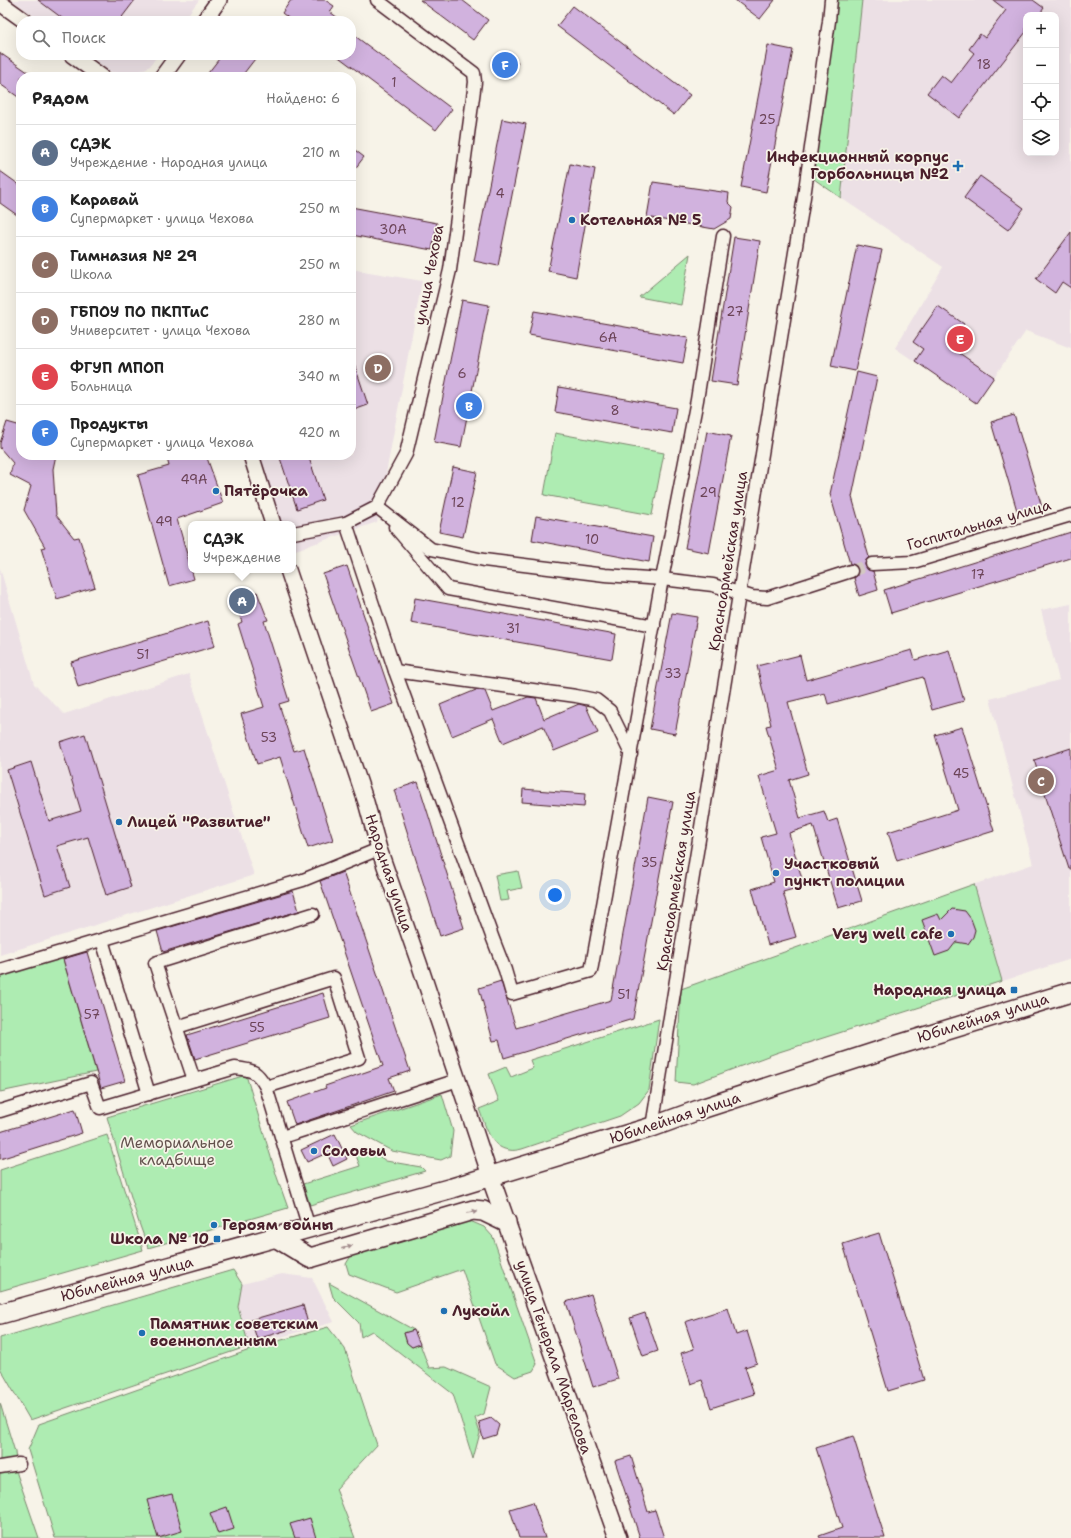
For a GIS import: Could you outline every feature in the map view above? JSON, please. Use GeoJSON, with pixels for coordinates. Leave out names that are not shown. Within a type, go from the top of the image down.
{"type":"FeatureCollection","features":[{"type":"Feature","properties":{"kind":"main road","name":"Юбилейная улица"},"geometry":{"type":"LineString","coordinates":[[0,1314],[452,1188],[652,1127],[704,1108],[898,1044],[1071,992]]}},
{"type":"Feature","properties":{"kind":"main road","name":"улица Генерала Маргелова"},"geometry":{"type":"LineString","coordinates":[[490,1176],[618,1538]]}},
{"type":"Feature","properties":{"kind":"main road"},"geometry":{"type":"LineString","coordinates":[[277,1238],[310,1258],[473,1210],[483,1211],[506,1222]]}},
{"type":"Feature","properties":{"kind":"street"},"geometry":{"type":"LineString","coordinates":[[208,16],[219,0]]}},
{"type":"Feature","properties":{"kind":"street","name":"улица Чехова"},"geometry":{"type":"LineString","coordinates":[[377,0],[474,73],[475,82],[450,270],[406,454],[377,507]]}},
{"type":"Feature","properties":{"kind":"street","name":"Красноармейская улица"},"geometry":{"type":"LineString","coordinates":[[652,1127],[803,203],[831,0]]}},
{"type":"Feature","properties":{"kind":"street"},"geometry":{"type":"LineString","coordinates":[[0,3],[17,16]]}},
{"type":"Feature","properties":{"kind":"street"},"geometry":{"type":"LineString","coordinates":[[79,60],[95,72]]}},
{"type":"Feature","properties":{"kind":"street"},"geometry":{"type":"LineString","coordinates":[[166,72],[174,60]]}},
{"type":"Feature","properties":{"kind":"street"},"geometry":{"type":"LineString","coordinates":[[346,523],[395,671],[505,970],[512,994],[591,971],[662,579],[697,400],[723,236]]}},
{"type":"Feature","properties":{"kind":"street"},"geometry":{"type":"LineString","coordinates":[[253,460],[272,521]]}},
{"type":"Feature","properties":{"kind":"street"},"geometry":{"type":"LineString","coordinates":[[296,532],[346,523],[377,507]]}},
{"type":"Feature","properties":{"kind":"street"},"geometry":{"type":"LineString","coordinates":[[377,507],[431,549],[484,560],[605,575],[662,579],[713,585],[752,597],[767,598],[851,570]]}},
{"type":"Feature","properties":{"kind":"street"},"geometry":{"type":"LineString","coordinates":[[377,507],[448,589],[654,626]]}},
{"type":"Feature","properties":{"kind":"street","name":"Госпитальная улица"},"geometry":{"type":"LineString","coordinates":[[872,564],[913,562],[1071,515]]}},
{"type":"Feature","properties":{"kind":"street","name":"Народная улица"},"geometry":{"type":"LineString","coordinates":[[289,573],[366,802],[379,849],[419,963],[490,1176]]}},
{"type":"Feature","properties":{"kind":"street"},"geometry":{"type":"LineString","coordinates":[[395,671],[596,700],[610,711],[631,754]]}},
{"type":"Feature","properties":{"kind":"street"},"geometry":{"type":"LineString","coordinates":[[0,970],[303,880],[379,849]]}},
{"type":"Feature","properties":{"kind":"street"},"geometry":{"type":"LineString","coordinates":[[194,1080],[155,963],[313,914]]}},
{"type":"Feature","properties":{"kind":"street"},"geometry":{"type":"LineString","coordinates":[[102,940],[148,1094]]}},
{"type":"Feature","properties":{"kind":"street"},"geometry":{"type":"LineString","coordinates":[[177,1027],[334,978],[359,1058],[266,1087]]}},
{"type":"Feature","properties":{"kind":"street"},"geometry":{"type":"LineString","coordinates":[[0,1111],[91,1083],[100,1108],[235,1068],[251,1070],[261,1078],[266,1087],[309,1228]]}},
{"type":"Feature","properties":{"kind":"street"},"geometry":{"type":"LineString","coordinates":[[282,1137],[458,1080]]}},
{"type":"Feature","properties":{"kind":"street"},"geometry":{"type":"LineString","coordinates":[[0,1467],[19,1464]]}},
{"type":"Feature","properties":{"kind":"shaded area"},"geometry":{"type":"Polygon","coordinates":[[[12,0],[199,0],[187,16],[34,16],[12,0]]]}},
{"type":"Feature","properties":{"kind":"shaded area","name":"Инфекционный корпус Горбольницы №2"},"geometry":{"type":"Polygon","coordinates":[[[862,0],[1071,0],[1071,348],[1026,331],[976,403],[895,348],[943,267],[841,198],[862,0]]]}},
{"type":"Feature","properties":{"kind":"shaded area"},"geometry":{"type":"Polygon","coordinates":[[[95,60],[154,60],[150,66],[139,72],[111,72],[95,60]]]}},
{"type":"Feature","properties":{"kind":"shaded area"},"geometry":{"type":"Polygon","coordinates":[[[356,270],[422,281],[377,522],[296,550],[296,521],[280,521],[260,460],[356,460],[356,270]]]}},
{"type":"Feature","properties":{"kind":"shaded area","name":"Лицей \"Развитие\""},"geometry":{"type":"Polygon","coordinates":[[[0,568],[34,684],[64,714],[189,674],[254,875],[0,955],[0,568]]]}},
{"type":"Feature","properties":{"kind":"shaded area"},"geometry":{"type":"Polygon","coordinates":[[[1071,604],[1071,959],[935,1003],[907,908],[1033,864],[990,699],[1059,680],[1041,610],[1071,604]]]}},
{"type":"Feature","properties":{"kind":"shaded area"},"geometry":{"type":"Polygon","coordinates":[[[282,1274],[312,1278],[334,1322],[249,1346],[238,1307],[242,1284],[282,1274]]]}},
{"type":"Feature","properties":{"kind":"green space"},"geometry":{"type":"Polygon","coordinates":[[[834,0],[862,0],[841,198],[814,179],[834,0]]]}},
{"type":"Feature","properties":{"kind":"green space"},"geometry":{"type":"Polygon","coordinates":[[[690,254],[681,305],[639,297],[690,254]]]}},
{"type":"Feature","properties":{"kind":"green space"},"geometry":{"type":"Polygon","coordinates":[[[555,433],[664,453],[652,515],[544,495],[555,433]]]}},
{"type":"Feature","properties":{"kind":"green space"},"geometry":{"type":"Polygon","coordinates":[[[518,871],[522,888],[507,891],[509,900],[500,901],[495,875],[518,871]]]}},
{"type":"Feature","properties":{"kind":"green space"},"geometry":{"type":"Polygon","coordinates":[[[974,884],[1002,981],[776,1053],[693,1084],[676,1082],[681,989],[974,884]]]}},
{"type":"Feature","properties":{"kind":"green space"},"geometry":{"type":"Polygon","coordinates":[[[62,956],[96,1072],[0,1092],[0,974],[62,956]]]}},
{"type":"Feature","properties":{"kind":"green space"},"geometry":{"type":"Polygon","coordinates":[[[659,1019],[649,1090],[639,1103],[620,1116],[522,1149],[512,1150],[503,1148],[497,1145],[493,1140],[486,1128],[479,1109],[499,1101],[489,1074],[506,1067],[511,1077],[533,1068],[530,1060],[659,1019]]]}},
{"type":"Feature","properties":{"kind":"green space","name":"Мемориальное кладбище"},"geometry":{"type":"Polygon","coordinates":[[[246,1075],[288,1208],[148,1248],[107,1117],[246,1075]]]}},
{"type":"Feature","properties":{"kind":"green space"},"geometry":{"type":"Polygon","coordinates":[[[442,1094],[453,1131],[450,1156],[441,1160],[392,1151],[357,1132],[351,1125],[442,1094]]]}},
{"type":"Feature","properties":{"kind":"green space"},"geometry":{"type":"Polygon","coordinates":[[[107,1135],[143,1250],[0,1291],[0,1170],[107,1135]]]}},
{"type":"Feature","properties":{"kind":"green space"},"geometry":{"type":"Polygon","coordinates":[[[369,1149],[386,1161],[421,1167],[425,1171],[310,1205],[303,1184],[360,1166],[355,1153],[369,1149]]]}},
{"type":"Feature","properties":{"kind":"green space"},"geometry":{"type":"Polygon","coordinates":[[[470,1221],[484,1227],[493,1237],[537,1364],[533,1371],[515,1377],[495,1364],[462,1269],[396,1292],[349,1274],[346,1264],[352,1254],[470,1221]]]}},
{"type":"Feature","properties":{"kind":"green space"},"geometry":{"type":"Polygon","coordinates":[[[233,1270],[242,1284],[238,1307],[249,1346],[30,1420],[0,1368],[0,1338],[233,1270]]]}},
{"type":"Feature","properties":{"kind":"green space"},"geometry":{"type":"Polygon","coordinates":[[[329,1283],[414,1330],[404,1333],[407,1343],[412,1347],[420,1344],[429,1368],[446,1367],[491,1387],[484,1414],[475,1418],[480,1433],[473,1459],[453,1394],[372,1331],[361,1337],[359,1323],[333,1297],[329,1283]]]}},
{"type":"Feature","properties":{"kind":"green space"},"geometry":{"type":"Polygon","coordinates":[[[328,1327],[345,1349],[377,1445],[336,1489],[355,1538],[55,1538],[28,1450],[39,1424],[264,1345],[328,1327]]]}},
{"type":"Feature","properties":{"kind":"green space"},"geometry":{"type":"Polygon","coordinates":[[[0,1403],[15,1452],[17,1474],[39,1538],[0,1538],[0,1403]]]}},
{"type":"Feature","properties":{"kind":"building"},"geometry":{"type":"Polygon","coordinates":[[[38,0],[135,0],[123,16],[59,16],[38,0]]]}},
{"type":"Feature","properties":{"kind":"building"},"geometry":{"type":"Polygon","coordinates":[[[291,0],[325,0],[334,6],[330,12],[335,16],[286,16],[282,13],[291,0]]]}},
{"type":"Feature","properties":{"kind":"building"},"geometry":{"type":"Polygon","coordinates":[[[420,0],[462,0],[488,20],[473,40],[420,0]]]}},
{"type":"Feature","properties":{"kind":"building"},"geometry":{"type":"Polygon","coordinates":[[[735,0],[775,0],[760,19],[735,0]]]}},
{"type":"Feature","properties":{"kind":"building"},"geometry":{"type":"Polygon","coordinates":[[[993,0],[1033,0],[1044,8],[1041,12],[1023,12],[1023,36],[959,118],[927,93],[941,75],[951,83],[974,53],[969,49],[980,34],[985,38],[1006,10],[993,0]]]}},
{"type":"Feature","properties":{"kind":"building"},"geometry":{"type":"Polygon","coordinates":[[[573,6],[690,95],[674,115],[557,26],[573,6]]]}},
{"type":"Feature","properties":{"kind":"building"},"geometry":{"type":"Polygon","coordinates":[[[356,37],[452,109],[436,130],[343,60],[356,60],[356,37]]]}},
{"type":"Feature","properties":{"kind":"building"},"geometry":{"type":"Polygon","coordinates":[[[768,45],[793,50],[766,192],[741,187],[768,45]]]}},
{"type":"Feature","properties":{"kind":"building"},"geometry":{"type":"Polygon","coordinates":[[[504,52],[518,62],[506,78],[492,68],[504,52]]]}},
{"type":"Feature","properties":{"kind":"building"},"geometry":{"type":"Polygon","coordinates":[[[0,53],[28,72],[16,72],[16,95],[0,84],[0,53]]]}},
{"type":"Feature","properties":{"kind":"building"},"geometry":{"type":"Polygon","coordinates":[[[218,60],[254,60],[245,72],[209,72],[218,60]]]}},
{"type":"Feature","properties":{"kind":"building"},"geometry":{"type":"Polygon","coordinates":[[[502,119],[526,124],[498,266],[474,261],[502,119]]]}},
{"type":"Feature","properties":{"kind":"building"},"geometry":{"type":"Polygon","coordinates":[[[356,151],[364,157],[356,167],[356,151]]]}},
{"type":"Feature","properties":{"kind":"building","name":"Котельная № 5"},"geometry":{"type":"Polygon","coordinates":[[[570,164],[595,169],[576,277],[548,271],[570,164]]]}},
{"type":"Feature","properties":{"kind":"building"},"geometry":{"type":"Polygon","coordinates":[[[0,171],[16,182],[16,214],[0,203],[0,171]]]}},
{"type":"Feature","properties":{"kind":"building"},"geometry":{"type":"Polygon","coordinates":[[[980,176],[1024,208],[1008,230],[964,198],[980,176]]]}},
{"type":"Feature","properties":{"kind":"building"},"geometry":{"type":"Polygon","coordinates":[[[653,182],[729,193],[728,202],[733,207],[731,219],[714,229],[647,217],[653,182]]]}},
{"type":"Feature","properties":{"kind":"building"},"geometry":{"type":"Polygon","coordinates":[[[356,208],[437,223],[432,250],[356,236],[356,208]]]}},
{"type":"Feature","properties":{"kind":"building"},"geometry":{"type":"Polygon","coordinates":[[[1071,232],[1071,288],[1062,282],[1055,293],[1036,279],[1071,232]]]}},
{"type":"Feature","properties":{"kind":"building"},"geometry":{"type":"Polygon","coordinates":[[[734,237],[760,241],[737,385],[711,381],[734,237]]]}},
{"type":"Feature","properties":{"kind":"building"},"geometry":{"type":"Polygon","coordinates":[[[857,245],[882,250],[855,371],[831,366],[857,245]]]}},
{"type":"Feature","properties":{"kind":"building"},"geometry":{"type":"Polygon","coordinates":[[[462,300],[489,305],[461,447],[434,442],[462,300]]]}},
{"type":"Feature","properties":{"kind":"building"},"geometry":{"type":"Polygon","coordinates":[[[938,306],[964,324],[949,346],[994,377],[976,403],[915,361],[923,349],[913,342],[938,306]]]}},
{"type":"Feature","properties":{"kind":"building"},"geometry":{"type":"Polygon","coordinates":[[[534,311],[688,338],[683,363],[529,335],[534,311]]]}},
{"type":"Feature","properties":{"kind":"building"},"geometry":{"type":"Polygon","coordinates":[[[356,369],[368,405],[356,409],[356,369]]]}},
{"type":"Feature","properties":{"kind":"building"},"geometry":{"type":"Polygon","coordinates":[[[857,372],[877,377],[852,497],[869,557],[866,560],[865,565],[868,570],[873,571],[878,590],[859,596],[854,578],[857,576],[858,569],[856,565],[850,564],[830,494],[857,372]]]}},
{"type":"Feature","properties":{"kind":"building"},"geometry":{"type":"Polygon","coordinates":[[[559,387],[676,408],[672,433],[555,412],[559,387]]]}},
{"type":"Feature","properties":{"kind":"building"},"geometry":{"type":"Polygon","coordinates":[[[1014,415],[1042,507],[1018,514],[991,422],[1014,415]]]}},
{"type":"Feature","properties":{"kind":"building"},"geometry":{"type":"Polygon","coordinates":[[[7,422],[16,425],[16,460],[55,460],[53,469],[56,515],[74,538],[79,537],[95,587],[57,599],[41,548],[45,547],[24,510],[31,486],[10,475],[13,463],[0,448],[0,443],[7,422]]]}},
{"type":"Feature","properties":{"kind":"building"},"geometry":{"type":"Polygon","coordinates":[[[707,431],[731,436],[709,553],[685,548],[707,431]]]}},
{"type":"Feature","properties":{"kind":"building"},"geometry":{"type":"Polygon","coordinates":[[[167,460],[208,460],[223,503],[177,519],[188,558],[188,573],[192,573],[194,579],[169,586],[138,475],[169,466],[167,460]]]}},
{"type":"Feature","properties":{"kind":"building"},"geometry":{"type":"Polygon","coordinates":[[[281,460],[310,460],[323,500],[297,509],[281,460]]]}},
{"type":"Feature","properties":{"kind":"building"},"geometry":{"type":"Polygon","coordinates":[[[453,467],[477,472],[463,537],[439,532],[453,467]]]}},
{"type":"Feature","properties":{"kind":"building"},"geometry":{"type":"Polygon","coordinates":[[[536,516],[653,537],[649,562],[532,540],[536,516]]]}},
{"type":"Feature","properties":{"kind":"building"},"geometry":{"type":"Polygon","coordinates":[[[1071,532],[1071,558],[891,613],[884,590],[1071,532]]]}},
{"type":"Feature","properties":{"kind":"building"},"geometry":{"type":"Polygon","coordinates":[[[347,566],[394,704],[371,712],[323,574],[347,566]]]}},
{"type":"Feature","properties":{"kind":"building"},"geometry":{"type":"Polygon","coordinates":[[[257,592],[268,620],[264,621],[289,701],[279,704],[294,751],[304,748],[333,840],[308,848],[280,757],[257,764],[241,714],[264,707],[238,624],[242,622],[234,600],[257,592]]]}},
{"type":"Feature","properties":{"kind":"building"},"geometry":{"type":"Polygon","coordinates":[[[415,598],[616,634],[612,659],[411,623],[415,598]]]}},
{"type":"Feature","properties":{"kind":"building"},"geometry":{"type":"Polygon","coordinates":[[[672,613],[697,617],[675,734],[650,729],[672,613]]]}},
{"type":"Feature","properties":{"kind":"building"},"geometry":{"type":"Polygon","coordinates":[[[208,621],[215,646],[78,687],[71,662],[208,621]]]}},
{"type":"Feature","properties":{"kind":"building"},"geometry":{"type":"Polygon","coordinates":[[[912,650],[915,660],[949,650],[964,701],[932,710],[923,677],[828,704],[825,693],[788,702],[808,774],[789,780],[800,818],[824,811],[828,822],[837,819],[862,901],[838,908],[813,825],[789,833],[804,886],[783,892],[796,937],[768,945],[752,889],[774,882],[761,837],[776,833],[759,776],[779,770],[766,726],[771,725],[757,666],[800,655],[806,680],[912,650]]]}},
{"type":"Feature","properties":{"kind":"building"},"geometry":{"type":"Polygon","coordinates":[[[476,690],[485,691],[493,711],[528,697],[536,698],[544,719],[579,704],[586,706],[598,733],[554,751],[543,726],[503,743],[493,719],[452,736],[440,705],[476,690]]]}},
{"type":"Feature","properties":{"kind":"building"},"geometry":{"type":"Polygon","coordinates":[[[962,727],[994,831],[897,861],[888,832],[958,810],[935,735],[962,727]]]}},
{"type":"Feature","properties":{"kind":"building"},"geometry":{"type":"Polygon","coordinates":[[[85,734],[131,887],[106,895],[88,837],[57,846],[70,887],[45,895],[7,770],[31,762],[49,821],[81,811],[60,742],[85,734]]]}},
{"type":"Feature","properties":{"kind":"building"},"geometry":{"type":"Polygon","coordinates":[[[1071,748],[1071,869],[1069,869],[1034,760],[1071,748]]]}},
{"type":"Feature","properties":{"kind":"building"},"geometry":{"type":"Polygon","coordinates":[[[418,782],[464,928],[440,936],[394,790],[418,782]]]}},
{"type":"Feature","properties":{"kind":"building"},"geometry":{"type":"Polygon","coordinates":[[[523,789],[585,794],[584,807],[522,802],[523,789]]]}},
{"type":"Feature","properties":{"kind":"building"},"geometry":{"type":"Polygon","coordinates":[[[648,797],[673,802],[633,1019],[504,1058],[499,1040],[493,1041],[479,988],[501,981],[516,1028],[611,1000],[648,797]]]}},
{"type":"Feature","properties":{"kind":"building"},"geometry":{"type":"Polygon","coordinates":[[[343,872],[410,1071],[389,1078],[394,1091],[295,1125],[287,1102],[326,1088],[325,1086],[383,1066],[320,881],[343,872]]]}},
{"type":"Feature","properties":{"kind":"building"},"geometry":{"type":"Polygon","coordinates":[[[293,891],[299,911],[163,952],[157,931],[293,891]]]}},
{"type":"Feature","properties":{"kind":"building","name":"Very well cafe"},"geometry":{"type":"Polygon","coordinates":[[[952,909],[965,911],[971,919],[975,930],[973,937],[968,944],[956,942],[949,951],[935,956],[922,920],[938,914],[941,920],[952,909]]]}},
{"type":"Feature","properties":{"kind":"building"},"geometry":{"type":"Polygon","coordinates":[[[87,952],[125,1081],[101,1088],[63,959],[87,952]]]}},
{"type":"Feature","properties":{"kind":"building"},"geometry":{"type":"Polygon","coordinates":[[[323,993],[330,1018],[195,1059],[187,1035],[323,993]]]}},
{"type":"Feature","properties":{"kind":"building"},"geometry":{"type":"Polygon","coordinates":[[[75,1109],[82,1133],[0,1159],[0,1132],[75,1109]]]}},
{"type":"Feature","properties":{"kind":"building"},"geometry":{"type":"Polygon","coordinates":[[[335,1134],[347,1159],[333,1166],[327,1153],[307,1162],[301,1150],[335,1134]]]}},
{"type":"Feature","properties":{"kind":"building"},"geometry":{"type":"Polygon","coordinates":[[[879,1233],[924,1380],[888,1391],[843,1244],[879,1233]]]}},
{"type":"Feature","properties":{"kind":"building"},"geometry":{"type":"Polygon","coordinates":[[[591,1294],[618,1379],[593,1387],[566,1302],[591,1294]]]}},
{"type":"Feature","properties":{"kind":"building"},"geometry":{"type":"Polygon","coordinates":[[[303,1305],[308,1324],[257,1339],[251,1320],[303,1305]]]}},
{"type":"Feature","properties":{"kind":"building"},"geometry":{"type":"Polygon","coordinates":[[[728,1308],[736,1335],[747,1331],[757,1363],[745,1367],[754,1394],[711,1408],[702,1380],[691,1384],[681,1353],[694,1349],[685,1322],[728,1308]]]}},
{"type":"Feature","properties":{"kind":"building"},"geometry":{"type":"Polygon","coordinates":[[[645,1313],[658,1351],[643,1356],[630,1318],[645,1313]]]}},
{"type":"Feature","properties":{"kind":"building"},"geometry":{"type":"Polygon","coordinates":[[[414,1330],[420,1344],[412,1347],[407,1343],[404,1333],[414,1330]]]}},
{"type":"Feature","properties":{"kind":"building"},"geometry":{"type":"Polygon","coordinates":[[[491,1418],[499,1425],[496,1435],[483,1439],[479,1422],[491,1418]]]}},
{"type":"Feature","properties":{"kind":"building"},"geometry":{"type":"Polygon","coordinates":[[[853,1436],[885,1538],[820,1538],[819,1536],[842,1528],[816,1448],[853,1436]]]}},
{"type":"Feature","properties":{"kind":"building"},"geometry":{"type":"Polygon","coordinates":[[[631,1456],[648,1512],[655,1510],[664,1538],[640,1538],[615,1461],[631,1456]]]}},
{"type":"Feature","properties":{"kind":"building"},"geometry":{"type":"Polygon","coordinates":[[[172,1494],[182,1531],[158,1538],[147,1500],[172,1494]]]}},
{"type":"Feature","properties":{"kind":"building"},"geometry":{"type":"Polygon","coordinates":[[[533,1502],[545,1538],[519,1538],[510,1509],[533,1502]]]}},
{"type":"Feature","properties":{"kind":"building"},"geometry":{"type":"Polygon","coordinates":[[[227,1507],[234,1529],[218,1534],[210,1513],[227,1507]]]}},
{"type":"Feature","properties":{"kind":"building"},"geometry":{"type":"Polygon","coordinates":[[[310,1518],[316,1538],[295,1538],[290,1524],[310,1518]]]}},
{"type":"Feature","properties":{"kind":"tunnel"},"geometry":{"type":"LineString","coordinates":[[851,571],[872,564]]}},
{"type":"Feature","properties":{"kind":"place","name":"Продукты"},"geometry":{"type":"Point","coordinates":[505,65]}},
{"type":"Feature","properties":{"kind":"place","name":"Инфекционный корпус Горбольницы №2"},"geometry":{"type":"Point","coordinates":[958,166]}},
{"type":"Feature","properties":{"kind":"place","name":"Котельная № 5"},"geometry":{"type":"Point","coordinates":[572,220]}},
{"type":"Feature","properties":{"kind":"place","name":"ФГУП МПОП"},"geometry":{"type":"Point","coordinates":[960,339]}},
{"type":"Feature","properties":{"kind":"place","name":"ГБПОУ ПО ПКПТиС"},"geometry":{"type":"Point","coordinates":[378,368]}},
{"type":"Feature","properties":{"kind":"place","name":"Каравай"},"geometry":{"type":"Point","coordinates":[469,406]}},
{"type":"Feature","properties":{"kind":"place","name":"Пятёрочка"},"geometry":{"type":"Point","coordinates":[216,491]}},
{"type":"Feature","properties":{"kind":"place","name":"СДЭК"},"geometry":{"type":"Point","coordinates":[242,601]}},
{"type":"Feature","properties":{"kind":"place","name":"Гимназия № 29"},"geometry":{"type":"Point","coordinates":[1041,781]}},
{"type":"Feature","properties":{"kind":"place","name":"Лицей \"Развитие\""},"geometry":{"type":"Point","coordinates":[119,822]}},
{"type":"Feature","properties":{"kind":"place","name":"Участковый пункт полиции"},"geometry":{"type":"Point","coordinates":[776,873]}},
{"type":"Feature","properties":{"kind":"place","name":"Very well cafe"},"geometry":{"type":"Point","coordinates":[951,934]}},
{"type":"Feature","properties":{"kind":"place","name":"Народная улица"},"geometry":{"type":"Point","coordinates":[1014,990]}},
{"type":"Feature","properties":{"kind":"place","name":"Соловьи"},"geometry":{"type":"Point","coordinates":[314,1151]}},
{"type":"Feature","properties":{"kind":"place","name":"Героям войны"},"geometry":{"type":"Point","coordinates":[214,1225]}},
{"type":"Feature","properties":{"kind":"place","name":"Школа № 10"},"geometry":{"type":"Point","coordinates":[217,1239]}},
{"type":"Feature","properties":{"kind":"place","name":"Лукойл"},"geometry":{"type":"Point","coordinates":[444,1311]}},
{"type":"Feature","properties":{"kind":"place","name":"Памятник советским военнопленным"},"geometry":{"type":"Point","coordinates":[142,1333]}}]}
